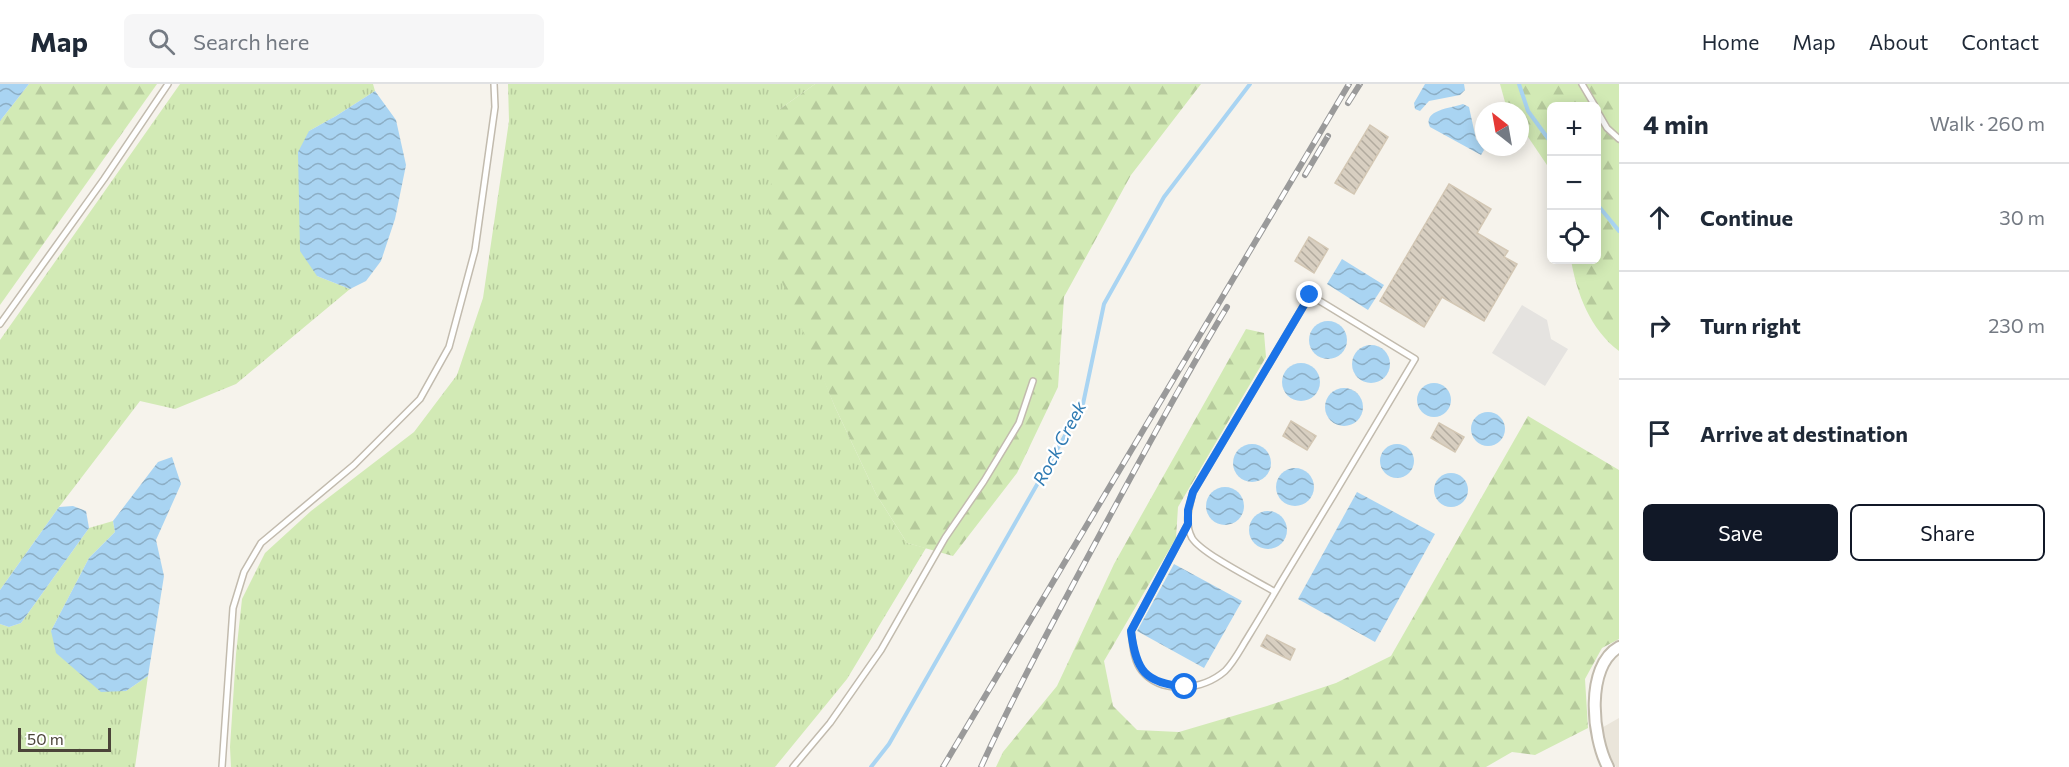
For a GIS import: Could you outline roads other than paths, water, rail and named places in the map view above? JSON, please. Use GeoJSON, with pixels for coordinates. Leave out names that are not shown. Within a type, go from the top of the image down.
{"type":"FeatureCollection","features":[{"type":"Feature","properties":{"kind":"street"},"geometry":{"type":"LineString","coordinates":[[1608,767],[1596,731],[1594,694],[1605,662],[1619,646]]}},
{"type":"Feature","properties":{"kind":"lane"},"geometry":{"type":"LineString","coordinates":[[0,324],[104,179],[168,84]]}},
{"type":"Feature","properties":{"kind":"lane"},"geometry":{"type":"LineString","coordinates":[[222,767],[233,608],[244,572],[261,543],[354,465],[420,399],[449,347],[475,250],[495,107],[494,84]]}},
{"type":"Feature","properties":{"kind":"lane"},"geometry":{"type":"LineString","coordinates":[[1582,84],[1592,102]]}},
{"type":"Feature","properties":{"kind":"lane"},"geometry":{"type":"LineString","coordinates":[[1601,117],[1607,128],[1619,139]]}},
{"type":"Feature","properties":{"kind":"lane"},"geometry":{"type":"LineString","coordinates":[[1188,524],[1131,631],[1133,651],[1142,670],[1162,685],[1185,687],[1209,681],[1226,670],[1240,650],[1275,592],[1415,359],[1310,295],[1193,492],[1188,510],[1188,524],[1197,544],[1275,592]]}},
{"type":"Feature","properties":{"kind":"lane"},"geometry":{"type":"LineString","coordinates":[[793,767],[830,723],[881,650],[945,538],[984,481],[1019,423],[1033,381]]}},
{"type":"Feature","properties":{"kind":"water"},"geometry":{"type":"Polygon","coordinates":[[[0,84],[29,84],[0,121],[0,84]]]}},
{"type":"Feature","properties":{"kind":"water"},"geometry":{"type":"Polygon","coordinates":[[[1425,84],[1464,84],[1465,90],[1460,95],[1429,101],[1420,111],[1415,109],[1414,103],[1425,84]]]}},
{"type":"Feature","properties":{"kind":"water"},"geometry":{"type":"Polygon","coordinates":[[[375,91],[396,120],[406,165],[395,219],[381,261],[366,281],[350,289],[317,276],[300,251],[298,152],[309,131],[375,91]]]}},
{"type":"Feature","properties":{"kind":"water"},"geometry":{"type":"Polygon","coordinates":[[[1463,104],[1469,107],[1475,134],[1475,152],[1430,127],[1430,117],[1445,109],[1463,104]]]}},
{"type":"Feature","properties":{"kind":"water"},"geometry":{"type":"Polygon","coordinates":[[[1342,259],[1384,285],[1368,310],[1327,284],[1342,259]]]}},
{"type":"Feature","properties":{"kind":"water"},"geometry":{"type":"Polygon","coordinates":[[[1328,321],[1341,327],[1347,340],[1341,353],[1328,359],[1315,353],[1309,340],[1315,327],[1328,321]]]}},
{"type":"Feature","properties":{"kind":"water"},"geometry":{"type":"Polygon","coordinates":[[[1371,345],[1384,351],[1390,364],[1384,377],[1371,383],[1358,377],[1352,364],[1358,351],[1371,345]]]}},
{"type":"Feature","properties":{"kind":"water"},"geometry":{"type":"Polygon","coordinates":[[[1301,363],[1314,369],[1320,382],[1314,395],[1301,401],[1288,395],[1282,382],[1288,369],[1301,363]]]}},
{"type":"Feature","properties":{"kind":"water"},"geometry":{"type":"Polygon","coordinates":[[[1434,383],[1446,388],[1451,400],[1446,412],[1434,417],[1422,412],[1417,400],[1422,388],[1434,383]]]}},
{"type":"Feature","properties":{"kind":"water"},"geometry":{"type":"Polygon","coordinates":[[[1344,388],[1357,394],[1363,407],[1357,420],[1344,426],[1331,420],[1325,407],[1331,394],[1344,388]]]}},
{"type":"Feature","properties":{"kind":"water"},"geometry":{"type":"Polygon","coordinates":[[[1488,412],[1500,417],[1505,429],[1500,441],[1488,446],[1476,441],[1471,429],[1476,417],[1488,412]]]}},
{"type":"Feature","properties":{"kind":"water"},"geometry":{"type":"Polygon","coordinates":[[[1252,444],[1265,450],[1271,463],[1265,476],[1252,482],[1239,476],[1233,463],[1239,450],[1252,444]]]}},
{"type":"Feature","properties":{"kind":"water"},"geometry":{"type":"Polygon","coordinates":[[[1397,444],[1409,449],[1414,461],[1409,473],[1397,478],[1385,473],[1380,461],[1385,449],[1397,444]]]}},
{"type":"Feature","properties":{"kind":"water"},"geometry":{"type":"Polygon","coordinates":[[[172,457],[181,484],[156,540],[164,576],[148,676],[126,691],[101,692],[56,653],[51,631],[89,558],[115,532],[113,521],[158,462],[172,457]]]}},
{"type":"Feature","properties":{"kind":"water"},"geometry":{"type":"Polygon","coordinates":[[[1295,468],[1308,474],[1314,487],[1308,500],[1295,506],[1282,500],[1276,487],[1282,474],[1295,468]]]}},
{"type":"Feature","properties":{"kind":"water"},"geometry":{"type":"Polygon","coordinates":[[[1451,473],[1463,478],[1468,490],[1463,502],[1451,507],[1439,502],[1434,490],[1439,478],[1451,473]]]}},
{"type":"Feature","properties":{"kind":"water"},"geometry":{"type":"Polygon","coordinates":[[[1225,487],[1238,493],[1244,506],[1238,519],[1225,525],[1212,519],[1206,506],[1212,493],[1225,487]]]}},
{"type":"Feature","properties":{"kind":"water"},"geometry":{"type":"Polygon","coordinates":[[[1357,492],[1435,534],[1375,642],[1298,599],[1357,492]]]}},
{"type":"Feature","properties":{"kind":"water"},"geometry":{"type":"Polygon","coordinates":[[[73,506],[86,511],[89,528],[21,623],[9,627],[0,624],[0,590],[59,507],[73,506]]]}},
{"type":"Feature","properties":{"kind":"water"},"geometry":{"type":"Polygon","coordinates":[[[1268,511],[1281,517],[1287,530],[1281,543],[1268,549],[1255,543],[1249,530],[1255,517],[1268,511]]]}},
{"type":"Feature","properties":{"kind":"water"},"geometry":{"type":"Polygon","coordinates":[[[1174,564],[1242,601],[1204,668],[1137,631],[1174,564]]]}},
{"type":"Feature","properties":{"kind":"waterway","name":"Rock Creek"},"geometry":{"type":"LineString","coordinates":[[871,767],[889,744],[1083,404],[1104,304],[1164,197],[1250,84]]}},
{"type":"Feature","properties":{"kind":"waterway"},"geometry":{"type":"LineString","coordinates":[[1519,84],[1528,111],[1547,137]]}},
{"type":"Feature","properties":{"kind":"waterway"},"geometry":{"type":"LineString","coordinates":[[1601,209],[1619,231]]}},
{"type":"Feature","properties":{"kind":"railway"},"geometry":{"type":"LineString","coordinates":[[943,767],[1349,84]]}},
{"type":"Feature","properties":{"kind":"railway"},"geometry":{"type":"LineString","coordinates":[[1348,103],[1360,84]]}},
{"type":"Feature","properties":{"kind":"railway"},"geometry":{"type":"LineString","coordinates":[[1305,175],[1328,136]]}},
{"type":"Feature","properties":{"kind":"railway"},"geometry":{"type":"LineString","coordinates":[[981,767],[1073,585],[1165,415],[1227,307]]}}]}
